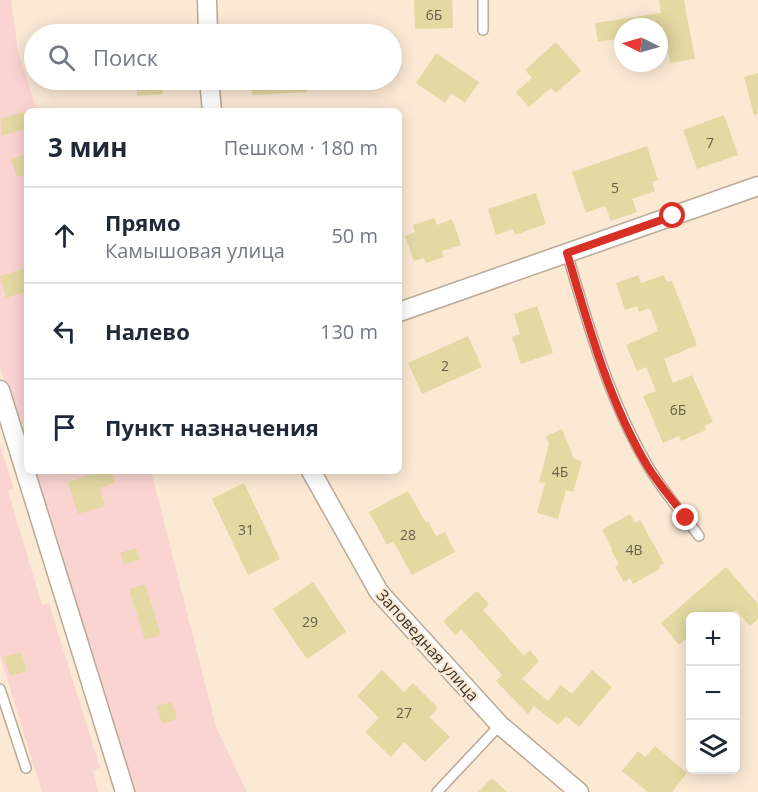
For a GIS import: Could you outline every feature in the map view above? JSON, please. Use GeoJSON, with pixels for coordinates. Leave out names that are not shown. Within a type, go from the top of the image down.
{"type":"FeatureCollection","features":[{"type":"Feature","properties":{"kind":"street"},"geometry":{"type":"LineString","coordinates":[[207,0],[208,24]]}},
{"type":"Feature","properties":{"kind":"street"},"geometry":{"type":"LineString","coordinates":[[210,90],[212,108]]}},
{"type":"Feature","properties":{"kind":"street"},"geometry":{"type":"LineString","coordinates":[[402,311],[758,186]]}},
{"type":"Feature","properties":{"kind":"street"},"geometry":{"type":"LineString","coordinates":[[0,390],[24,467]]}},
{"type":"Feature","properties":{"kind":"street"},"geometry":{"type":"LineString","coordinates":[[26,474],[125,792]]}},
{"type":"Feature","properties":{"kind":"street","name":"Заповедная улица"},"geometry":{"type":"LineString","coordinates":[[313,474],[379,592],[500,725],[579,792]]}},
{"type":"Feature","properties":{"kind":"lane"},"geometry":{"type":"LineString","coordinates":[[483,0],[483,30]]}},
{"type":"Feature","properties":{"kind":"lane"},"geometry":{"type":"LineString","coordinates":[[567,253],[587,321],[617,404],[648,467],[699,536]]}},
{"type":"Feature","properties":{"kind":"lane"},"geometry":{"type":"LineString","coordinates":[[0,689],[26,768]]}},
{"type":"Feature","properties":{"kind":"lane"},"geometry":{"type":"LineString","coordinates":[[437,792],[500,725]]}},
{"type":"Feature","properties":{"kind":"shaded area"},"geometry":{"type":"Polygon","coordinates":[[[0,0],[11,0],[18,51],[24,70],[24,90],[30,90],[36,108],[24,108],[24,445],[0,366],[0,0]]]}},
{"type":"Feature","properties":{"kind":"shaded area"},"geometry":{"type":"Polygon","coordinates":[[[0,445],[14,489],[8,491],[42,605],[49,604],[100,768],[93,770],[98,792],[42,792],[0,656],[0,445]]]}},
{"type":"Feature","properties":{"kind":"shaded area"},"geometry":{"type":"Polygon","coordinates":[[[33,474],[152,474],[216,727],[247,792],[129,792],[33,474]]]}},
{"type":"Feature","properties":{"kind":"building"},"geometry":{"type":"Polygon","coordinates":[[[414,0],[452,0],[453,28],[415,29],[414,0]]]}},
{"type":"Feature","properties":{"kind":"building"},"geometry":{"type":"Polygon","coordinates":[[[659,0],[684,0],[695,59],[670,63],[668,18],[628,18],[661,13],[659,0]]]}},
{"type":"Feature","properties":{"kind":"building"},"geometry":{"type":"Polygon","coordinates":[[[614,20],[614,39],[598,42],[595,23],[614,20]]]}},
{"type":"Feature","properties":{"kind":"building"},"geometry":{"type":"Polygon","coordinates":[[[556,42],[581,71],[556,93],[551,88],[529,107],[516,92],[532,78],[525,70],[556,42]]]}},
{"type":"Feature","properties":{"kind":"building"},"geometry":{"type":"Polygon","coordinates":[[[436,53],[479,82],[465,103],[451,93],[445,103],[416,83],[436,53]]]}},
{"type":"Feature","properties":{"kind":"building"},"geometry":{"type":"Polygon","coordinates":[[[758,73],[758,114],[754,115],[744,77],[758,73]]]}},
{"type":"Feature","properties":{"kind":"building"},"geometry":{"type":"Polygon","coordinates":[[[137,90],[163,90],[163,94],[137,96],[137,90]]]}},
{"type":"Feature","properties":{"kind":"building"},"geometry":{"type":"Polygon","coordinates":[[[252,90],[307,90],[307,92],[252,95],[252,90]]]}},
{"type":"Feature","properties":{"kind":"building"},"geometry":{"type":"Polygon","coordinates":[[[24,112],[24,129],[2,136],[0,119],[24,112]]]}},
{"type":"Feature","properties":{"kind":"building"},"geometry":{"type":"Polygon","coordinates":[[[724,115],[738,155],[697,169],[683,130],[724,115]]]}},
{"type":"Feature","properties":{"kind":"building"},"geometry":{"type":"Polygon","coordinates":[[[647,146],[658,180],[652,182],[655,191],[632,199],[637,212],[611,221],[605,206],[586,213],[572,172],[647,146]]]}},
{"type":"Feature","properties":{"kind":"building"},"geometry":{"type":"Polygon","coordinates":[[[24,155],[24,175],[17,177],[11,159],[24,155]]]}},
{"type":"Feature","properties":{"kind":"building"},"geometry":{"type":"Polygon","coordinates":[[[536,193],[546,224],[515,235],[513,229],[496,235],[488,209],[536,193]]]}},
{"type":"Feature","properties":{"kind":"building"},"geometry":{"type":"Polygon","coordinates":[[[434,218],[437,225],[452,219],[461,245],[442,251],[444,257],[426,263],[424,258],[414,261],[405,236],[415,232],[413,225],[434,218]]]}},
{"type":"Feature","properties":{"kind":"building"},"geometry":{"type":"Polygon","coordinates":[[[24,269],[24,292],[6,298],[0,276],[24,269]]]}},
{"type":"Feature","properties":{"kind":"building"},"geometry":{"type":"Polygon","coordinates":[[[638,275],[641,283],[664,275],[667,282],[672,281],[697,345],[664,359],[673,383],[692,375],[713,422],[704,426],[706,430],[681,441],[679,436],[663,443],[643,396],[656,391],[646,367],[637,371],[626,345],[658,331],[650,308],[639,312],[637,306],[625,310],[616,283],[638,275]]]}},
{"type":"Feature","properties":{"kind":"building"},"geometry":{"type":"Polygon","coordinates":[[[537,306],[553,353],[521,364],[512,337],[520,334],[514,314],[537,306]]]}},
{"type":"Feature","properties":{"kind":"building"},"geometry":{"type":"Polygon","coordinates":[[[468,336],[482,367],[422,394],[408,363],[468,336]]]}},
{"type":"Feature","properties":{"kind":"building"},"geometry":{"type":"Polygon","coordinates":[[[562,429],[574,459],[582,461],[573,492],[566,490],[558,519],[537,513],[545,483],[539,482],[549,444],[546,436],[562,429]]]}},
{"type":"Feature","properties":{"kind":"building"},"geometry":{"type":"Polygon","coordinates":[[[93,474],[112,474],[114,483],[100,488],[105,506],[78,514],[68,482],[93,474]]]}},
{"type":"Feature","properties":{"kind":"building"},"geometry":{"type":"Polygon","coordinates":[[[244,483],[280,559],[248,575],[212,499],[244,483]]]}},
{"type":"Feature","properties":{"kind":"building"},"geometry":{"type":"Polygon","coordinates":[[[408,491],[436,536],[445,532],[455,552],[412,575],[393,541],[387,545],[369,512],[408,491]]]}},
{"type":"Feature","properties":{"kind":"building"},"geometry":{"type":"Polygon","coordinates":[[[630,514],[635,523],[640,520],[664,563],[659,566],[661,568],[633,584],[630,578],[624,582],[615,567],[619,564],[602,530],[630,514]]]}},
{"type":"Feature","properties":{"kind":"building"},"geometry":{"type":"Polygon","coordinates":[[[136,548],[140,560],[124,564],[120,553],[136,548]]]}},
{"type":"Feature","properties":{"kind":"building"},"geometry":{"type":"Polygon","coordinates":[[[726,567],[758,604],[758,619],[750,626],[736,610],[733,612],[686,612],[686,639],[679,645],[661,623],[726,567]]]}},
{"type":"Feature","properties":{"kind":"building"},"geometry":{"type":"Polygon","coordinates":[[[313,582],[346,632],[307,659],[273,609],[313,582]]]}},
{"type":"Feature","properties":{"kind":"building"},"geometry":{"type":"Polygon","coordinates":[[[145,584],[161,635],[145,640],[129,589],[145,584]]]}},
{"type":"Feature","properties":{"kind":"building"},"geometry":{"type":"Polygon","coordinates":[[[477,591],[489,604],[483,610],[524,656],[530,650],[539,661],[522,679],[548,701],[561,685],[572,694],[592,670],[612,687],[579,727],[566,716],[558,725],[534,706],[528,714],[496,681],[502,675],[461,629],[455,635],[443,621],[477,591]]]}},
{"type":"Feature","properties":{"kind":"building"},"geometry":{"type":"Polygon","coordinates":[[[21,652],[27,671],[10,676],[4,657],[21,652]]]}},
{"type":"Feature","properties":{"kind":"building"},"geometry":{"type":"Polygon","coordinates":[[[382,670],[404,692],[413,683],[438,708],[429,717],[450,737],[425,762],[404,742],[391,757],[365,732],[379,718],[357,696],[382,670]]]}},
{"type":"Feature","properties":{"kind":"building"},"geometry":{"type":"Polygon","coordinates":[[[172,702],[177,719],[162,724],[157,706],[172,702]]]}},
{"type":"Feature","properties":{"kind":"building"},"geometry":{"type":"Polygon","coordinates":[[[655,746],[686,774],[672,792],[648,792],[622,771],[638,751],[645,757],[655,746]]]}},
{"type":"Feature","properties":{"kind":"building"},"geometry":{"type":"Polygon","coordinates":[[[492,778],[507,792],[478,792],[492,778]]]}},
{"type":"Feature","properties":{"kind":"route"},"geometry":{"type":"LineString","coordinates":[[673,216],[567,253],[587,321],[617,404],[648,467],[686,518]]}}]}
